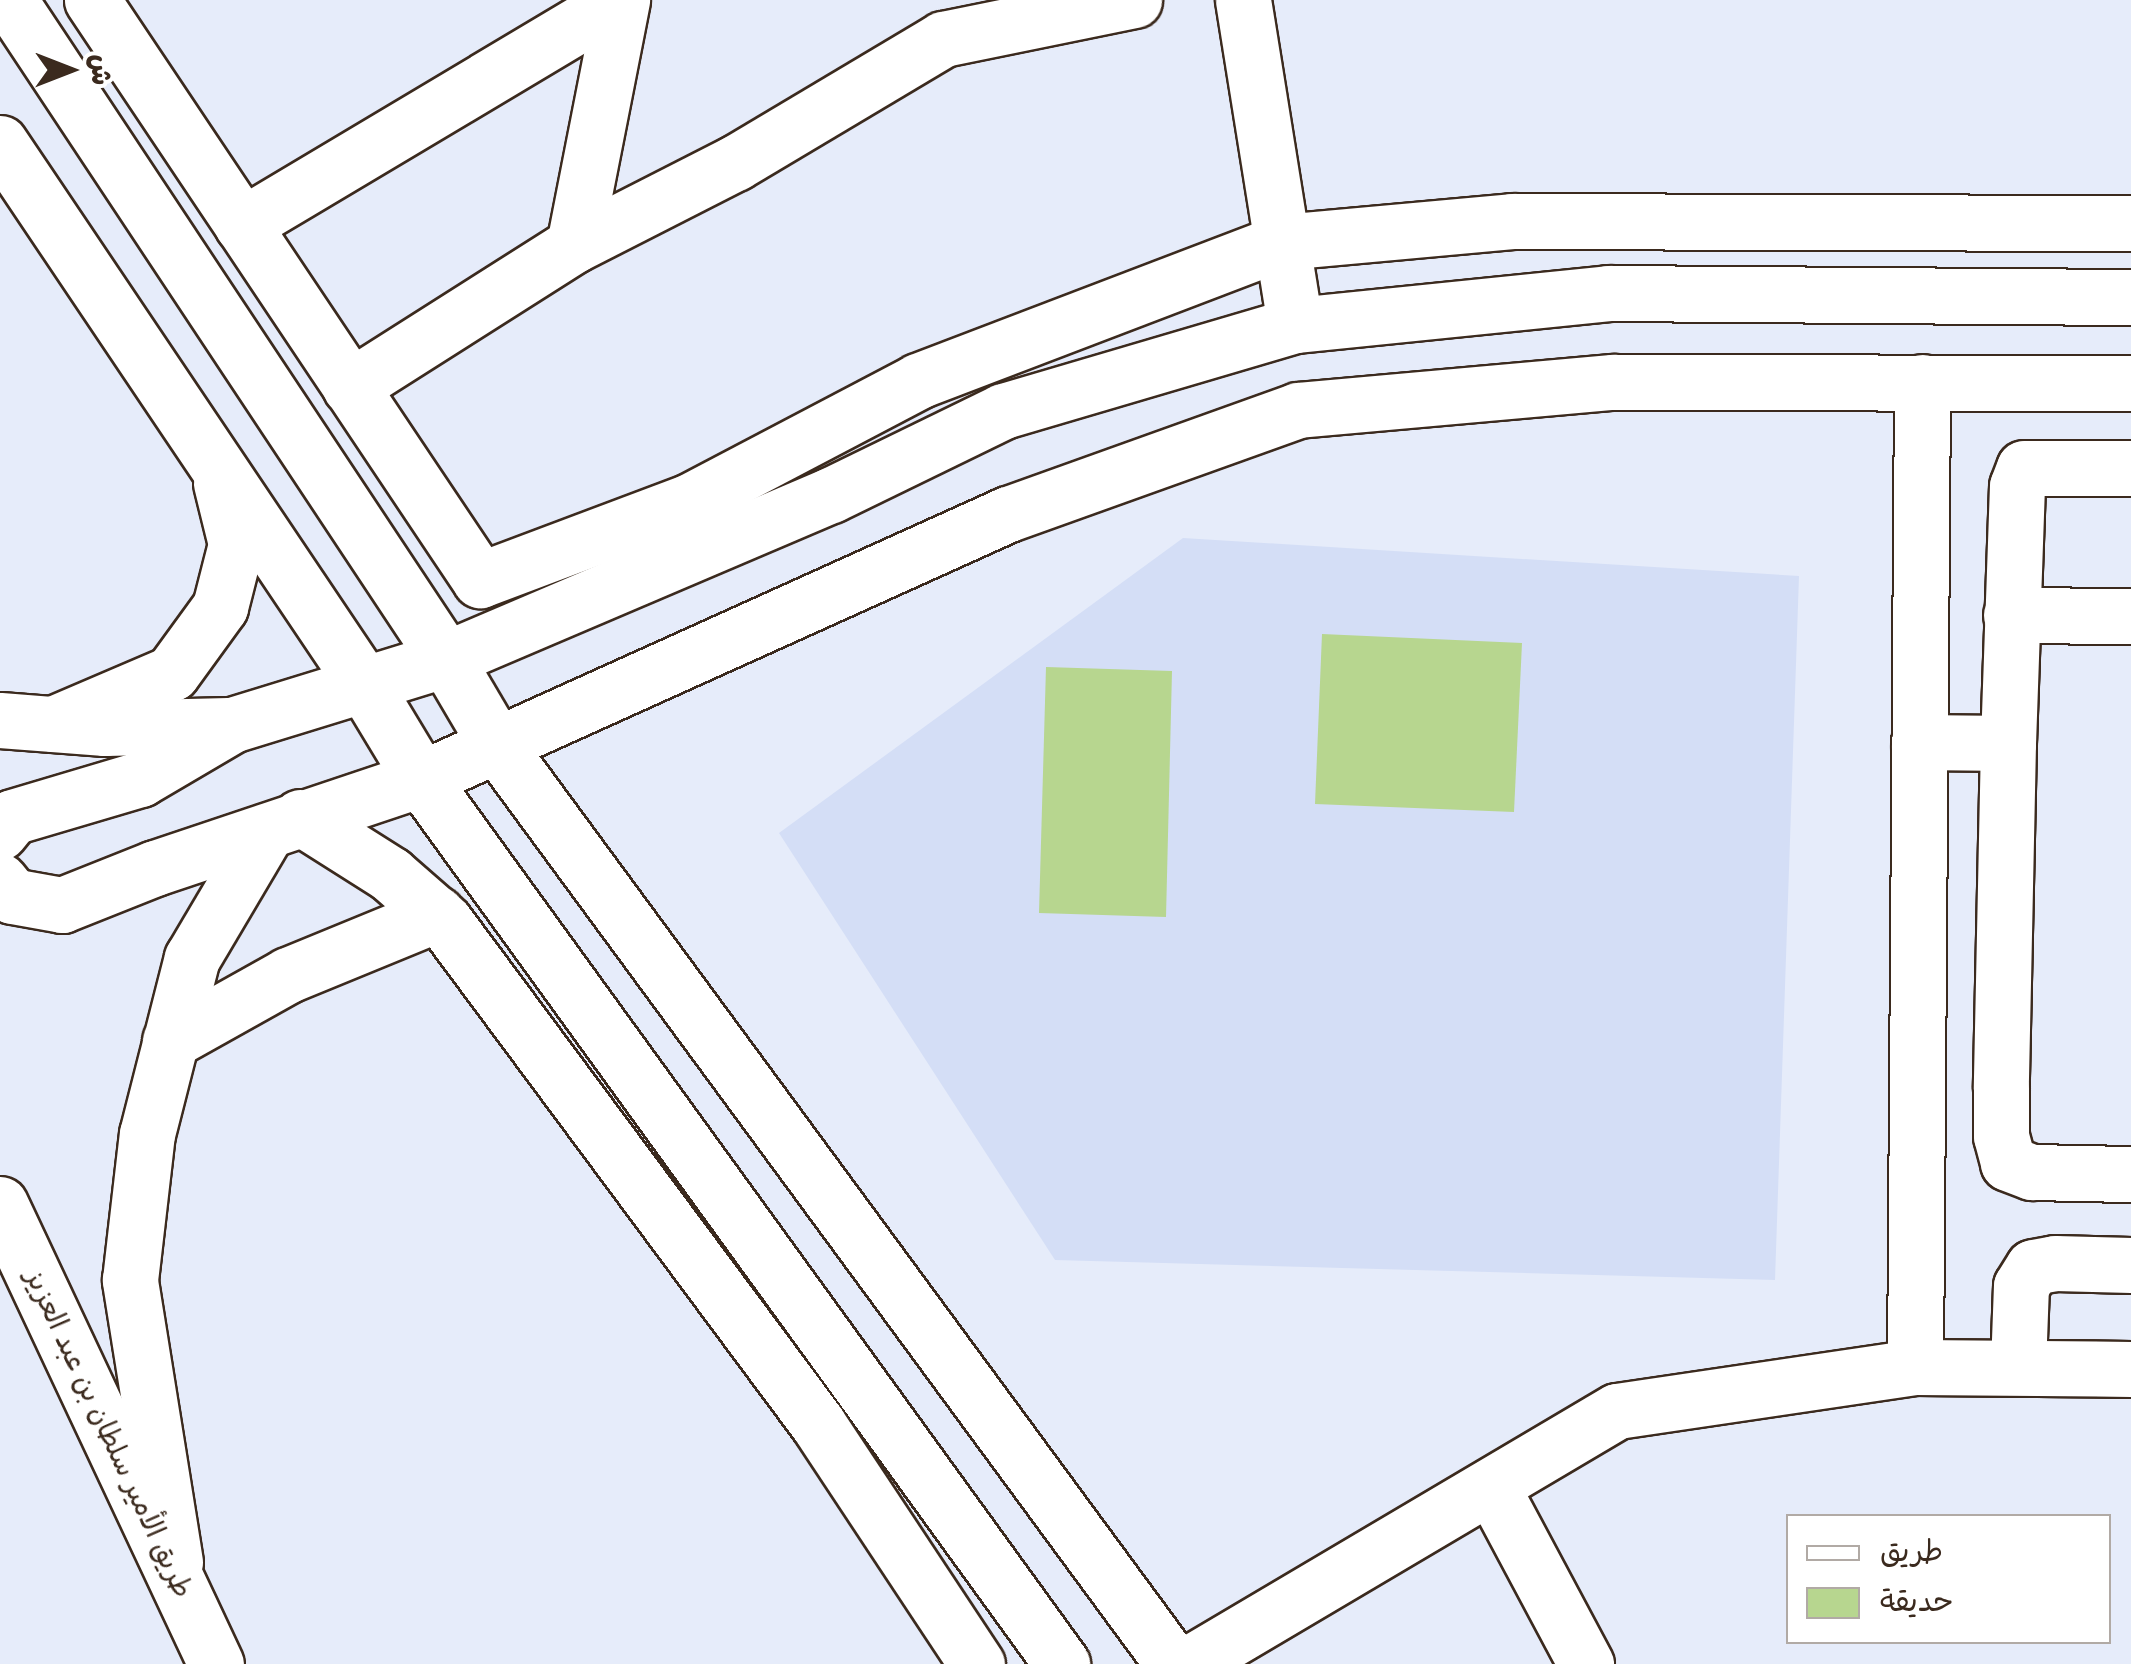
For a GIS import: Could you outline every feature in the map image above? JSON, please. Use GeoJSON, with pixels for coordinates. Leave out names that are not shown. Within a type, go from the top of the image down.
{"type":"FeatureCollection","features":[{"type":"Feature","properties":{"kind":"main road"},"geometry":{"type":"LineString","coordinates":[[8,0],[446,659],[496,744],[1173,1664]]}},
{"type":"Feature","properties":{"kind":"main road"},"geometry":{"type":"LineString","coordinates":[[92,0],[480,580],[688,502],[918,381],[1282,242],[1512,221],[2131,223]]}},
{"type":"Feature","properties":{"kind":"main road"},"geometry":{"type":"LineString","coordinates":[[242,226],[621,0]]}},
{"type":"Feature","properties":{"kind":"main road"},"geometry":{"type":"LineString","coordinates":[[574,246],[621,0]]}},
{"type":"Feature","properties":{"kind":"main road"},"geometry":{"type":"LineString","coordinates":[[350,387],[574,246],[735,163],[942,19],[1134,0]]}},
{"type":"Feature","properties":{"kind":"main road"},"geometry":{"type":"LineString","coordinates":[[1243,0],[1296,325]]}},
{"type":"Feature","properties":{"kind":"main road"},"geometry":{"type":"LineString","coordinates":[[0,143],[365,686],[421,779],[1062,1664]]}},
{"type":"Feature","properties":{"kind":"main road"},"geometry":{"type":"LineString","coordinates":[[1606,221],[1608,293]]}},
{"type":"Feature","properties":{"kind":"main road"},"geometry":{"type":"LineString","coordinates":[[0,832],[12,817],[140,780],[232,725],[446,659],[831,494],[1003,412],[1296,325],[1608,293],[2131,297]]}},
{"type":"Feature","properties":{"kind":"main road"},"geometry":{"type":"LineString","coordinates":[[1024,340],[1054,396]]}},
{"type":"Feature","properties":{"kind":"main road"},"geometry":{"type":"LineString","coordinates":[[0,881],[12,896],[62,905],[155,868],[421,779],[636,686],[1008,514],[1298,410],[1612,382],[2131,383]]}},
{"type":"Feature","properties":{"kind":"main road"},"geometry":{"type":"LineString","coordinates":[[1915,1367],[1922,382]]}},
{"type":"Feature","properties":{"kind":"main road"},"geometry":{"type":"LineString","coordinates":[[26,722],[172,672],[220,607],[236,544],[217,466]]}},
{"type":"Feature","properties":{"kind":"main road"},"geometry":{"type":"LineString","coordinates":[[2131,468],[2024,468],[2017,486],[2001,1088],[2001,1136],[2008,1163],[2032,1172],[2131,1174]]}},
{"type":"Feature","properties":{"kind":"main road"},"geometry":{"type":"LineString","coordinates":[[2011,615],[2131,616]]}},
{"type":"Feature","properties":{"kind":"main road"},"geometry":{"type":"LineString","coordinates":[[26,722],[105,728],[232,725]]}},
{"type":"Feature","properties":{"kind":"main road"},"geometry":{"type":"LineString","coordinates":[[1919,742],[2008,743]]}},
{"type":"Feature","properties":{"kind":"main road"},"geometry":{"type":"LineString","coordinates":[[284,824],[390,874],[436,914],[818,1424],[977,1664]]}},
{"type":"Feature","properties":{"kind":"main road"},"geometry":{"type":"LineString","coordinates":[[180,1590],[130,1280],[146,1134],[192,958],[284,824]]}},
{"type":"Feature","properties":{"kind":"main road"},"geometry":{"type":"LineString","coordinates":[[170,1041],[288,976],[436,914]]}},
{"type":"Feature","properties":{"kind":"main road"},"geometry":{"type":"LineString","coordinates":[[1917,1091],[2001,1088]]}},
{"type":"Feature","properties":{"kind":"main road","name":"طريق الأمير سلطان بن عبد العزيز"},"geometry":{"type":"LineString","coordinates":[[0,1204],[216,1664]]}},
{"type":"Feature","properties":{"kind":"main road"},"geometry":{"type":"LineString","coordinates":[[2018,1368],[2022,1286],[2032,1267],[2055,1263],[2131,1265]]}},
{"type":"Feature","properties":{"kind":"main road"},"geometry":{"type":"LineString","coordinates":[[1188,1664],[1618,1411],[1915,1367],[2131,1369]]}},
{"type":"Feature","properties":{"kind":"main road"},"geometry":{"type":"LineString","coordinates":[[1491,1486],[1586,1664]]}},
{"type":"Feature","properties":{"kind":"shaded area"},"geometry":{"type":"Polygon","coordinates":[[[1183,538],[1799,576],[1775,1280],[1055,1260],[779,833],[1183,538]]]}},
{"type":"Feature","properties":{"kind":"green space"},"geometry":{"type":"Polygon","coordinates":[[[1322,634],[1522,643],[1514,812],[1315,804],[1322,634]]]}},
{"type":"Feature","properties":{"kind":"green space"},"geometry":{"type":"Polygon","coordinates":[[[1046,667],[1172,671],[1166,917],[1039,913],[1046,667]]]}}]}
